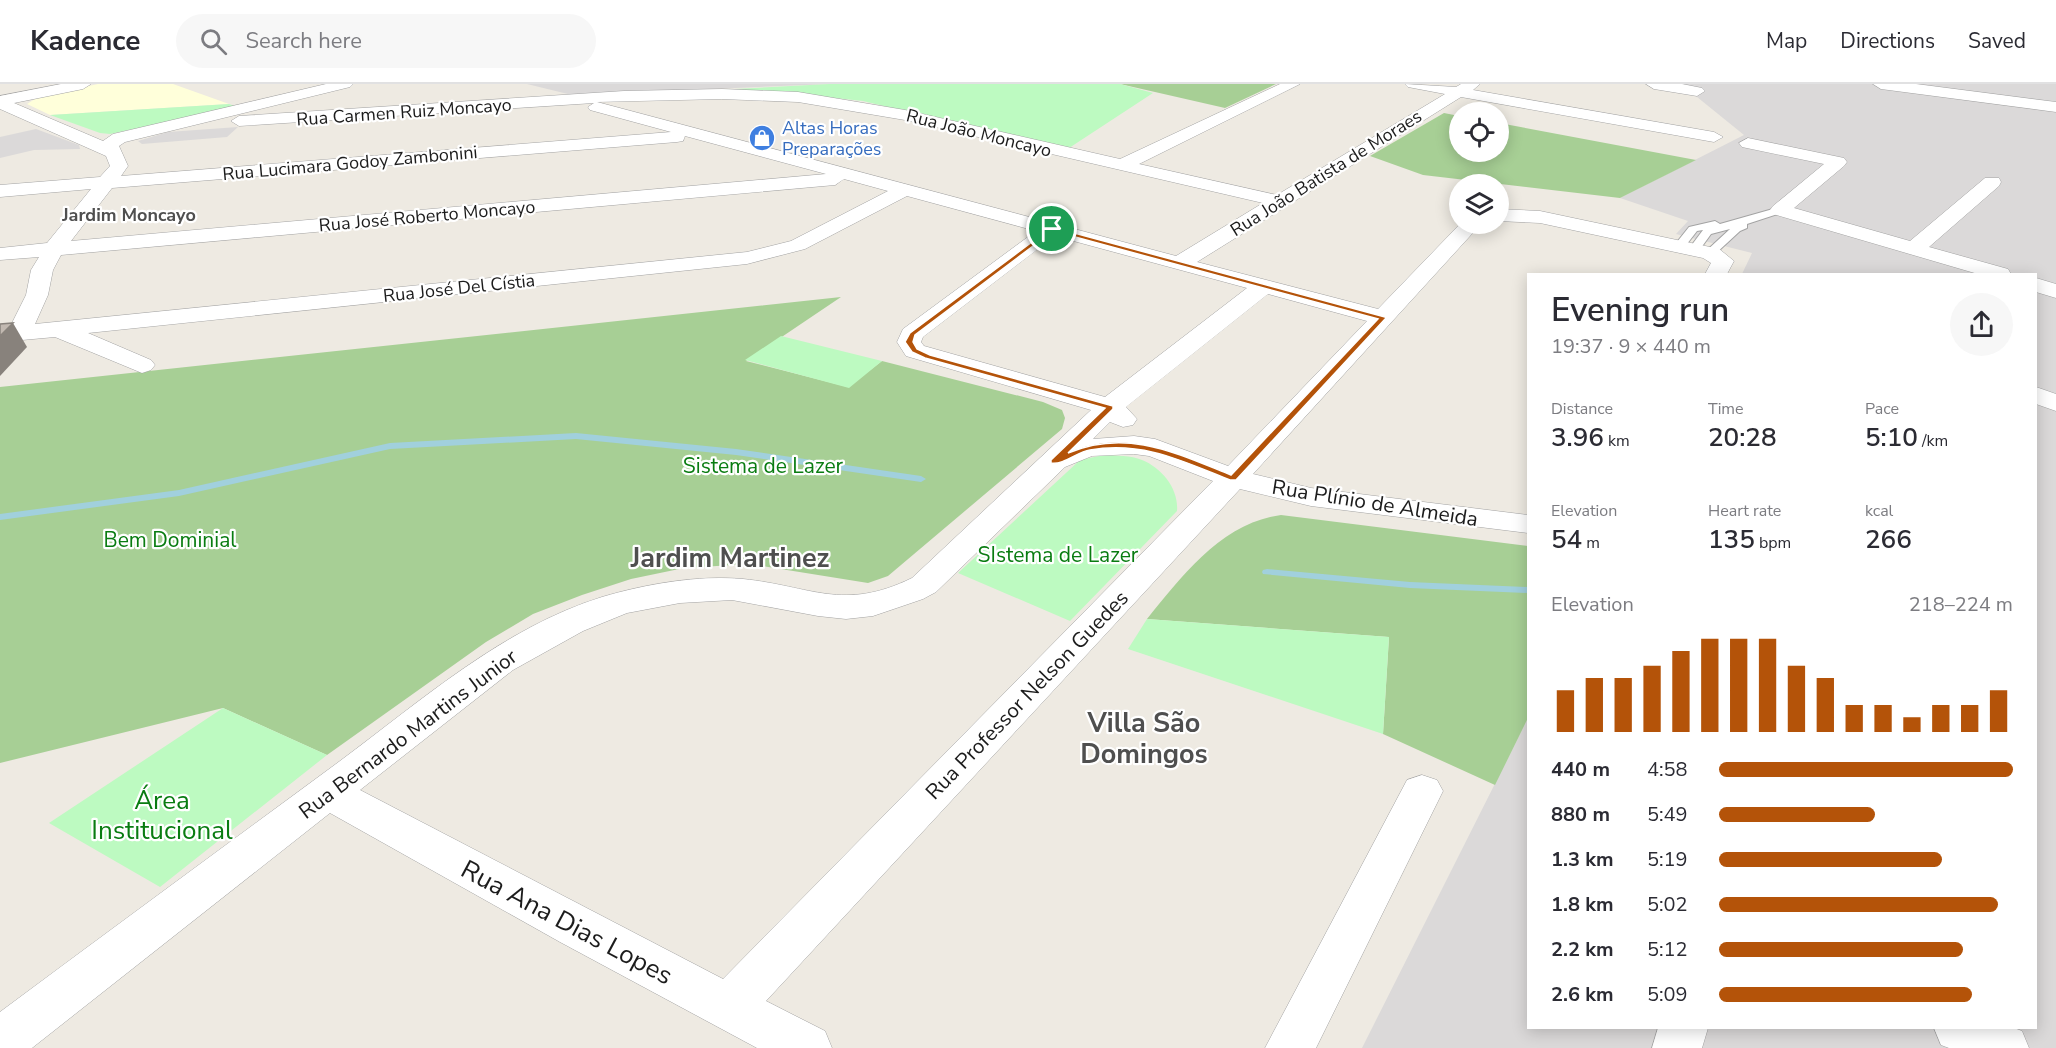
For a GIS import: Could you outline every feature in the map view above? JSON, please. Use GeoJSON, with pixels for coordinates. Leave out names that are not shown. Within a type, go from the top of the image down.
{"type":"FeatureCollection","features":[{"type":"Feature","properties":{"kind":"street"},"geometry":{"type":"LineString","coordinates":[[0,102],[83,84]]}},
{"type":"Feature","properties":{"kind":"street"},"geometry":{"type":"LineString","coordinates":[[112,152],[110,144],[113,140],[125,136],[345,84]]}},
{"type":"Feature","properties":{"kind":"street"},"geometry":{"type":"LineString","coordinates":[[1120,166],[1292,84]]}},
{"type":"Feature","properties":{"kind":"street"},"geometry":{"type":"LineString","coordinates":[[1413,84],[1465,88],[1714,137]]}},
{"type":"Feature","properties":{"kind":"street"},"geometry":{"type":"LineString","coordinates":[[1654,84],[1697,91]]}},
{"type":"Feature","properties":{"kind":"street"},"geometry":{"type":"LineString","coordinates":[[1881,84],[2056,107]]}},
{"type":"Feature","properties":{"kind":"street"},"geometry":{"type":"LineString","coordinates":[[520,87],[1383,318]]}},
{"type":"Feature","properties":{"kind":"street","name":"Rua João Batista de Moraes"},"geometry":{"type":"LineString","coordinates":[[1180,263],[1465,88]]}},
{"type":"Feature","properties":{"kind":"street","name":"Rua João Moncayo"},"geometry":{"type":"LineString","coordinates":[[569,100],[633,96],[766,95],[861,106],[1278,201]]}},
{"type":"Feature","properties":{"kind":"street"},"geometry":{"type":"LineString","coordinates":[[609,111],[615,102],[633,96]]}},
{"type":"Feature","properties":{"kind":"street","name":"Rua Carmen Ruiz Moncayo"},"geometry":{"type":"LineString","coordinates":[[239,121],[569,100]]}},
{"type":"Feature","properties":{"kind":"street"},"geometry":{"type":"LineString","coordinates":[[0,102],[112,152],[117,156],[119,166],[54,249],[42,270],[37,295],[9,334]]}},
{"type":"Feature","properties":{"kind":"street"},"geometry":{"type":"LineString","coordinates":[[0,117],[24,114]]}},
{"type":"Feature","properties":{"kind":"street"},"geometry":{"type":"LineString","coordinates":[[630,141],[654,129],[656,126],[652,122]]}},
{"type":"Feature","properties":{"kind":"street"},"geometry":{"type":"LineString","coordinates":[[77,135],[125,136]]}},
{"type":"Feature","properties":{"kind":"street","name":"Rua Lucimara Godoy Zambonini"},"geometry":{"type":"LineString","coordinates":[[0,191],[701,135]]}},
{"type":"Feature","properties":{"kind":"street"},"geometry":{"type":"LineString","coordinates":[[1748,143],[1838,162],[1780,210]]}},
{"type":"Feature","properties":{"kind":"street"},"geometry":{"type":"LineString","coordinates":[[785,184],[802,175],[807,169],[807,164]]}},
{"type":"Feature","properties":{"kind":"street","name":"Rua José Roberto Moncayo"},"geometry":{"type":"LineString","coordinates":[[0,254],[855,176]]}},
{"type":"Feature","properties":{"kind":"street"},"geometry":{"type":"LineString","coordinates":[[1914,249],[1992,182]]}},
{"type":"Feature","properties":{"kind":"street","name":"Rua José Del Cístia"},"geometry":{"type":"LineString","coordinates":[[103,335],[150,320],[747,258],[798,246],[904,189]]}},
{"type":"Feature","properties":{"kind":"street"},"geometry":{"type":"LineString","coordinates":[[1780,210],[1997,273]]}},
{"type":"Feature","properties":{"kind":"street"},"geometry":{"type":"LineString","coordinates":[[1509,216],[1540,217],[1704,256]]}},
{"type":"Feature","properties":{"kind":"street"},"geometry":{"type":"LineString","coordinates":[[1052,229],[912,334],[909,342],[915,351],[927,356],[1110,408]]}},
{"type":"Feature","properties":{"kind":"street","name":"Rua Professor Nelson Guedes"},"geometry":{"type":"LineString","coordinates":[[729,1007],[1233,478],[1462,234]]}},
{"type":"Feature","properties":{"kind":"street"},"geometry":{"type":"LineString","coordinates":[[2037,285],[2056,291]]}},
{"type":"Feature","properties":{"kind":"street","name":"Rua Bernardo Martins Junior"},"geometry":{"type":"LineString","coordinates":[[0,1042],[500,661],[569,624],[616,605],[721,589],[771,592],[819,605],[857,608],[897,600],[924,585],[1110,408],[1264,286]]}},
{"type":"Feature","properties":{"kind":"street"},"geometry":{"type":"LineString","coordinates":[[37,295],[52,311],[103,335],[142,365]]}},
{"type":"Feature","properties":{"kind":"street"},"geometry":{"type":"LineString","coordinates":[[9,334],[57,329],[103,335]]}},
{"type":"Feature","properties":{"kind":"street"},"geometry":{"type":"LineString","coordinates":[[2037,395],[2056,403]]}},
{"type":"Feature","properties":{"kind":"street","name":"Rua Plínio de Almeida"},"geometry":{"type":"LineString","coordinates":[[1110,408],[1155,448]]}},
{"type":"Feature","properties":{"kind":"street","name":"Rua Plínio de Almeida"},"geometry":{"type":"LineString","coordinates":[[1054,462],[1087,448],[1134,445],[1155,448],[1233,478],[1311,497],[1527,524]]}},
{"type":"Feature","properties":{"kind":"street"},"geometry":{"type":"LineString","coordinates":[[1290,1048],[1422,791]]}},
{"type":"Feature","properties":{"kind":"street","name":"Rua Ana Dias Lopes"},"geometry":{"type":"LineString","coordinates":[[328,793],[576,928],[807,1048]]}},
{"type":"Feature","properties":{"kind":"street"},"geometry":{"type":"LineString","coordinates":[[1677,1048],[1683,1029]]}},
{"type":"Feature","properties":{"kind":"street"},"geometry":{"type":"LineString","coordinates":[[1961,1029],[2004,1048]]}},
{"type":"Feature","properties":{"kind":"lane"},"geometry":{"type":"LineString","coordinates":[[1780,210],[1735,244],[1704,256],[1693,229],[1755,215],[1780,210]]}},
{"type":"Feature","properties":{"kind":"shaded area"},"geometry":{"type":"Polygon","coordinates":[[[98,84],[173,84],[229,104],[50,115],[27,104],[38,97],[98,84]]]}},
{"type":"Feature","properties":{"kind":"shaded area"},"geometry":{"type":"Polygon","coordinates":[[[527,84],[829,84],[572,95],[527,84]]]}},
{"type":"Feature","properties":{"kind":"shaded area"},"geometry":{"type":"Polygon","coordinates":[[[1681,84],[2056,84],[2056,1048],[1362,1048],[1527,720],[1527,1029],[2037,1029],[2037,273],[1742,273],[1752,253],[1676,234],[1688,221],[1620,198],[1744,135],[1681,84]]]}},
{"type":"Feature","properties":{"kind":"shaded area"},"geometry":{"type":"Polygon","coordinates":[[[238,127],[227,137],[142,144],[138,141],[168,132],[238,127]]]}},
{"type":"Feature","properties":{"kind":"shaded area"},"geometry":{"type":"Polygon","coordinates":[[[36,129],[79,145],[80,149],[34,150],[0,158],[0,137],[36,129]]]}},
{"type":"Feature","properties":{"kind":"green space"},"geometry":{"type":"Polygon","coordinates":[[[829,84],[1120,84],[1153,93],[1066,150],[863,101],[798,94],[696,91],[829,84]]]}},
{"type":"Feature","properties":{"kind":"green space"},"geometry":{"type":"Polygon","coordinates":[[[1120,84],[1276,84],[1225,108],[1120,84]]]}},
{"type":"Feature","properties":{"kind":"green space"},"geometry":{"type":"Polygon","coordinates":[[[229,104],[238,107],[110,134],[100,133],[50,115],[229,104]]]}},
{"type":"Feature","properties":{"kind":"green space"},"geometry":{"type":"Polygon","coordinates":[[[1444,113],[1449,114],[1449,162],[1509,162],[1509,125],[1696,160],[1620,198],[1509,185],[1509,174],[1449,174],[1449,178],[1423,175],[1370,156],[1444,113]]]}},
{"type":"Feature","properties":{"kind":"green space","name":"Bem Dominial"},"geometry":{"type":"Polygon","coordinates":[[[841,297],[746,361],[848,387],[882,361],[1043,402],[1062,410],[1065,418],[1062,429],[888,576],[868,583],[750,564],[684,568],[631,579],[533,614],[486,642],[327,755],[223,708],[0,763],[0,387],[841,297]]]}},
{"type":"Feature","properties":{"kind":"green space"},"geometry":{"type":"Polygon","coordinates":[[[781,336],[882,361],[849,388],[745,360],[781,336]]]}},
{"type":"Feature","properties":{"kind":"green space","name":"SIstema de Lazer"},"geometry":{"type":"Polygon","coordinates":[[[1104,455],[1138,458],[1156,468],[1172,487],[1177,511],[1070,621],[958,573],[1080,460],[1104,455]]]}},
{"type":"Feature","properties":{"kind":"green space"},"geometry":{"type":"Polygon","coordinates":[[[1281,515],[1527,546],[1527,720],[1495,785],[1383,734],[1389,637],[1147,619],[1205,554],[1240,528],[1281,515]]]}},
{"type":"Feature","properties":{"kind":"green space"},"geometry":{"type":"Polygon","coordinates":[[[1147,619],[1389,637],[1383,734],[1128,649],[1147,619]]]}},
{"type":"Feature","properties":{"kind":"green space","name":"Área Institucional"},"geometry":{"type":"Polygon","coordinates":[[[223,708],[327,755],[160,887],[49,823],[223,708]]]}},
{"type":"Feature","properties":{"kind":"building"},"geometry":{"type":"Polygon","coordinates":[[[13,323],[0,336],[0,324],[13,323]]]}},
{"type":"Feature","properties":{"kind":"waterway"},"geometry":{"type":"LineString","coordinates":[[0,517],[179,493],[390,446],[576,436],[736,452],[921,479]]}},
{"type":"Feature","properties":{"kind":"waterway"},"geometry":{"type":"LineString","coordinates":[[1267,572],[1410,585],[1527,590]]}},
{"type":"Feature","properties":{"kind":"place","name":"Altas Horas Preparações"},"geometry":{"type":"Point","coordinates":[762,138]}},
{"type":"Feature","properties":{"kind":"district","name":"Jardim Moncayo"},"geometry":{"type":"Point","coordinates":[129,215]}},
{"type":"Feature","properties":{"kind":"district","name":"Jardim Martinez"},"geometry":{"type":"Point","coordinates":[730,558]}},
{"type":"Feature","properties":{"kind":"district","name":"Villa São Domingos"},"geometry":{"type":"Point","coordinates":[1144,738]}},
{"type":"Feature","properties":{"kind":"route"},"geometry":{"type":"LineString","coordinates":[[1052,229],[1383,318],[1233,478],[1155,448],[1134,445],[1087,448],[1054,462],[1110,408],[927,356],[915,351],[909,342],[912,334],[1052,229]]}},
{"type":"Feature","properties":{"kind":"park label","name":"Sistema de Lazer"},"geometry":{"type":"Point","coordinates":[763,466]}}]}
